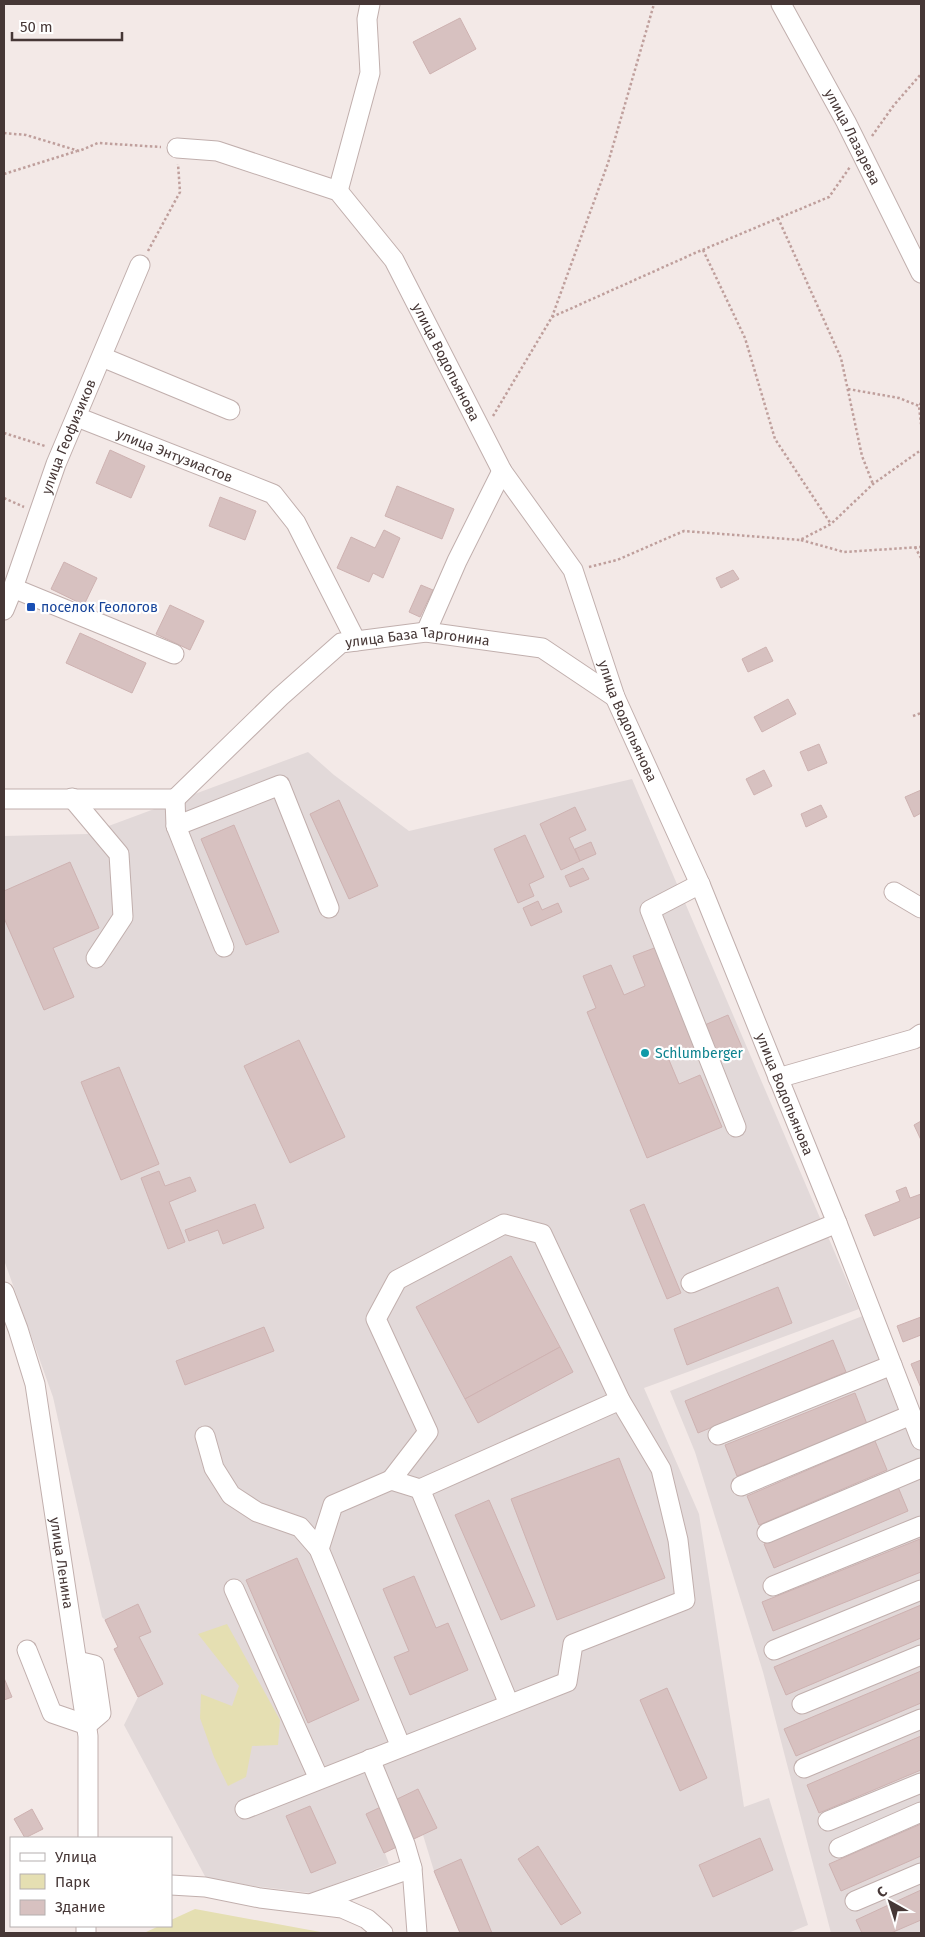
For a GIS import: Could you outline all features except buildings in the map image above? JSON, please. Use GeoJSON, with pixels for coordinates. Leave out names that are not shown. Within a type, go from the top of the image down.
{"type":"FeatureCollection","features":[{"type":"Feature","properties":{"kind":"street"},"geometry":{"type":"LineString","coordinates":[[177,148],[217,151],[338,191],[370,73],[367,19],[370,4]]}},
{"type":"Feature","properties":{"kind":"street","name":"улица Лазарева"},"geometry":{"type":"LineString","coordinates":[[781,4],[861,152],[921,273]]}},
{"type":"Feature","properties":{"kind":"street","name":"улица Водопьянова"},"geometry":{"type":"LineString","coordinates":[[338,191],[394,260],[502,471],[573,570],[615,697],[700,884],[837,1223],[921,1440]]}},
{"type":"Feature","properties":{"kind":"street","name":"улица Геофизиков"},"geometry":{"type":"LineString","coordinates":[[4,610],[62,451],[140,265]]}},
{"type":"Feature","properties":{"kind":"street"},"geometry":{"type":"LineString","coordinates":[[102,357],[230,410]]}},
{"type":"Feature","properties":{"kind":"street","name":"улица Энтузиастов"},"geometry":{"type":"LineString","coordinates":[[77,417],[273,494],[296,523],[356,642]]}},
{"type":"Feature","properties":{"kind":"street"},"geometry":{"type":"LineString","coordinates":[[426,632],[457,561],[502,471]]}},
{"type":"Feature","properties":{"kind":"street"},"geometry":{"type":"LineString","coordinates":[[13,588],[174,654]]}},
{"type":"Feature","properties":{"kind":"street","name":"улица База Таргонина"},"geometry":{"type":"LineString","coordinates":[[175,799],[280,697],[341,643],[426,632],[542,648],[615,697]]}},
{"type":"Feature","properties":{"kind":"street"},"geometry":{"type":"LineString","coordinates":[[176,826],[280,785],[329,908]]}},
{"type":"Feature","properties":{"kind":"street"},"geometry":{"type":"LineString","coordinates":[[72,798],[120,854],[123,916],[96,958]]}},
{"type":"Feature","properties":{"kind":"street"},"geometry":{"type":"LineString","coordinates":[[4,799],[175,799],[176,826],[224,947]]}},
{"type":"Feature","properties":{"kind":"street"},"geometry":{"type":"LineString","coordinates":[[700,884],[650,910],[736,1127]]}},
{"type":"Feature","properties":{"kind":"street"},"geometry":{"type":"LineString","coordinates":[[894,892],[921,908]]}},
{"type":"Feature","properties":{"kind":"street"},"geometry":{"type":"LineString","coordinates":[[778,1078],[914,1039],[921,1034]]}},
{"type":"Feature","properties":{"kind":"street"},"geometry":{"type":"LineString","coordinates":[[692,1283],[837,1223]]}},
{"type":"Feature","properties":{"kind":"street"},"geometry":{"type":"LineString","coordinates":[[245,1809],[567,1682],[573,1644],[685,1600],[678,1540],[661,1469],[620,1400],[542,1234],[504,1224],[397,1280],[376,1319],[428,1432],[391,1480],[333,1505],[319,1549]]}},
{"type":"Feature","properties":{"kind":"street","name":"улица Ленина"},"geometry":{"type":"LineString","coordinates":[[4,1292],[35,1384],[87,1725],[88,1837]]}},
{"type":"Feature","properties":{"kind":"street"},"geometry":{"type":"LineString","coordinates":[[718,1435],[892,1365]]}},
{"type":"Feature","properties":{"kind":"street"},"geometry":{"type":"LineString","coordinates":[[391,1480],[420,1489],[620,1400]]}},
{"type":"Feature","properties":{"kind":"street"},"geometry":{"type":"LineString","coordinates":[[741,1486],[911,1415]]}},
{"type":"Feature","properties":{"kind":"street"},"geometry":{"type":"LineString","coordinates":[[205,1436],[214,1468],[231,1495],[257,1512],[300,1527],[319,1549],[401,1747]]}},
{"type":"Feature","properties":{"kind":"street"},"geometry":{"type":"LineString","coordinates":[[766,1533],[921,1468]]}},
{"type":"Feature","properties":{"kind":"street"},"geometry":{"type":"LineString","coordinates":[[420,1489],[509,1704]]}},
{"type":"Feature","properties":{"kind":"street"},"geometry":{"type":"LineString","coordinates":[[773,1586],[921,1526]]}},
{"type":"Feature","properties":{"kind":"street"},"geometry":{"type":"LineString","coordinates":[[234,1589],[319,1780]]}},
{"type":"Feature","properties":{"kind":"street"},"geometry":{"type":"LineString","coordinates":[[774,1650],[921,1590]]}},
{"type":"Feature","properties":{"kind":"street"},"geometry":{"type":"LineString","coordinates":[[27,1650],[52,1713],[87,1725]]}},
{"type":"Feature","properties":{"kind":"street"},"geometry":{"type":"LineString","coordinates":[[802,1704],[921,1655]]}},
{"type":"Feature","properties":{"kind":"street"},"geometry":{"type":"LineString","coordinates":[[804,1768],[921,1719]]}},
{"type":"Feature","properties":{"kind":"street"},"geometry":{"type":"LineString","coordinates":[[370,1759],[406,1844],[412,1868],[417,1933]]}},
{"type":"Feature","properties":{"kind":"street"},"geometry":{"type":"LineString","coordinates":[[828,1821],[921,1783]]}},
{"type":"Feature","properties":{"kind":"street"},"geometry":{"type":"LineString","coordinates":[[839,1848],[921,1812]]}},
{"type":"Feature","properties":{"kind":"street"},"geometry":{"type":"LineString","coordinates":[[310,1904],[412,1868]]}},
{"type":"Feature","properties":{"kind":"street"},"geometry":{"type":"LineString","coordinates":[[855,1902],[921,1873]]}},
{"type":"Feature","properties":{"kind":"street"},"geometry":{"type":"LineString","coordinates":[[172,1885],[205,1887],[260,1898],[342,1908],[367,1919],[383,1933]]}},
{"type":"Feature","properties":{"kind":"path"},"geometry":{"type":"LineString","coordinates":[[483,433],[552,317],[608,163],[654,4]]}},
{"type":"Feature","properties":{"kind":"path"},"geometry":{"type":"LineString","coordinates":[[552,317],[829,197],[894,104],[921,74]]}},
{"type":"Feature","properties":{"kind":"path"},"geometry":{"type":"LineString","coordinates":[[4,133],[26,135],[79,151]]}},
{"type":"Feature","properties":{"kind":"path"},"geometry":{"type":"LineString","coordinates":[[4,174],[79,151],[98,143],[177,148],[180,192],[140,265]]}},
{"type":"Feature","properties":{"kind":"path"},"geometry":{"type":"LineString","coordinates":[[778,218],[841,358],[862,456],[873,484]]}},
{"type":"Feature","properties":{"kind":"path"},"geometry":{"type":"LineString","coordinates":[[703,250],[745,338],[774,439],[831,524]]}},
{"type":"Feature","properties":{"kind":"path"},"geometry":{"type":"LineString","coordinates":[[848,389],[899,398],[919,406]]}},
{"type":"Feature","properties":{"kind":"path"},"geometry":{"type":"LineString","coordinates":[[921,403],[919,406],[921,424]]}},
{"type":"Feature","properties":{"kind":"path"},"geometry":{"type":"LineString","coordinates":[[4,433],[62,451]]}},
{"type":"Feature","properties":{"kind":"path"},"geometry":{"type":"LineString","coordinates":[[800,540],[831,524],[873,484],[921,450]]}},
{"type":"Feature","properties":{"kind":"path"},"geometry":{"type":"LineString","coordinates":[[4,498],[39,514]]}},
{"type":"Feature","properties":{"kind":"path"},"geometry":{"type":"LineString","coordinates":[[573,570],[617,560],[684,531],[800,540],[844,552],[921,547]]}},
{"type":"Feature","properties":{"kind":"path"},"geometry":{"type":"LineString","coordinates":[[915,547],[921,558]]}},
{"type":"Feature","properties":{"kind":"path"},"geometry":{"type":"LineString","coordinates":[[913,716],[921,712]]}},
{"type":"Feature","properties":{"kind":"shaded area"},"geometry":{"type":"Polygon","coordinates":[[[308,752],[334,775],[409,831],[632,779],[859,1309],[644,1388],[699,1514],[744,1807],[769,1798],[808,1925],[788,1933],[460,1933],[434,1871],[423,1835],[385,1853],[389,1864],[311,1893],[207,1880],[124,1725],[138,1697],[114,1649],[118,1647],[102,1617],[53,1397],[4,1260],[4,836],[87,834],[308,752]]]}},
{"type":"Feature","properties":{"kind":"shaded area"},"geometry":{"type":"Polygon","coordinates":[[[878,1310],[921,1414],[921,1933],[831,1933],[763,1672],[695,1452],[670,1391],[878,1310]]]}},
{"type":"Feature","properties":{"kind":"green space"},"geometry":{"type":"Polygon","coordinates":[[[227,1624],[280,1720],[278,1745],[252,1746],[246,1777],[228,1786],[214,1757],[200,1718],[201,1694],[232,1706],[239,1686],[198,1634],[227,1624]]]}},
{"type":"Feature","properties":{"kind":"green space"},"geometry":{"type":"Polygon","coordinates":[[[195,1909],[326,1933],[144,1933],[157,1927],[172,1927],[172,1920],[195,1909]]]}},
{"type":"Feature","properties":{"kind":"place","name":"поселок Геологов"},"geometry":{"type":"Point","coordinates":[31,607]}},
{"type":"Feature","properties":{"kind":"place","name":"Schlumberger"},"geometry":{"type":"Point","coordinates":[645,1053]}}]}
